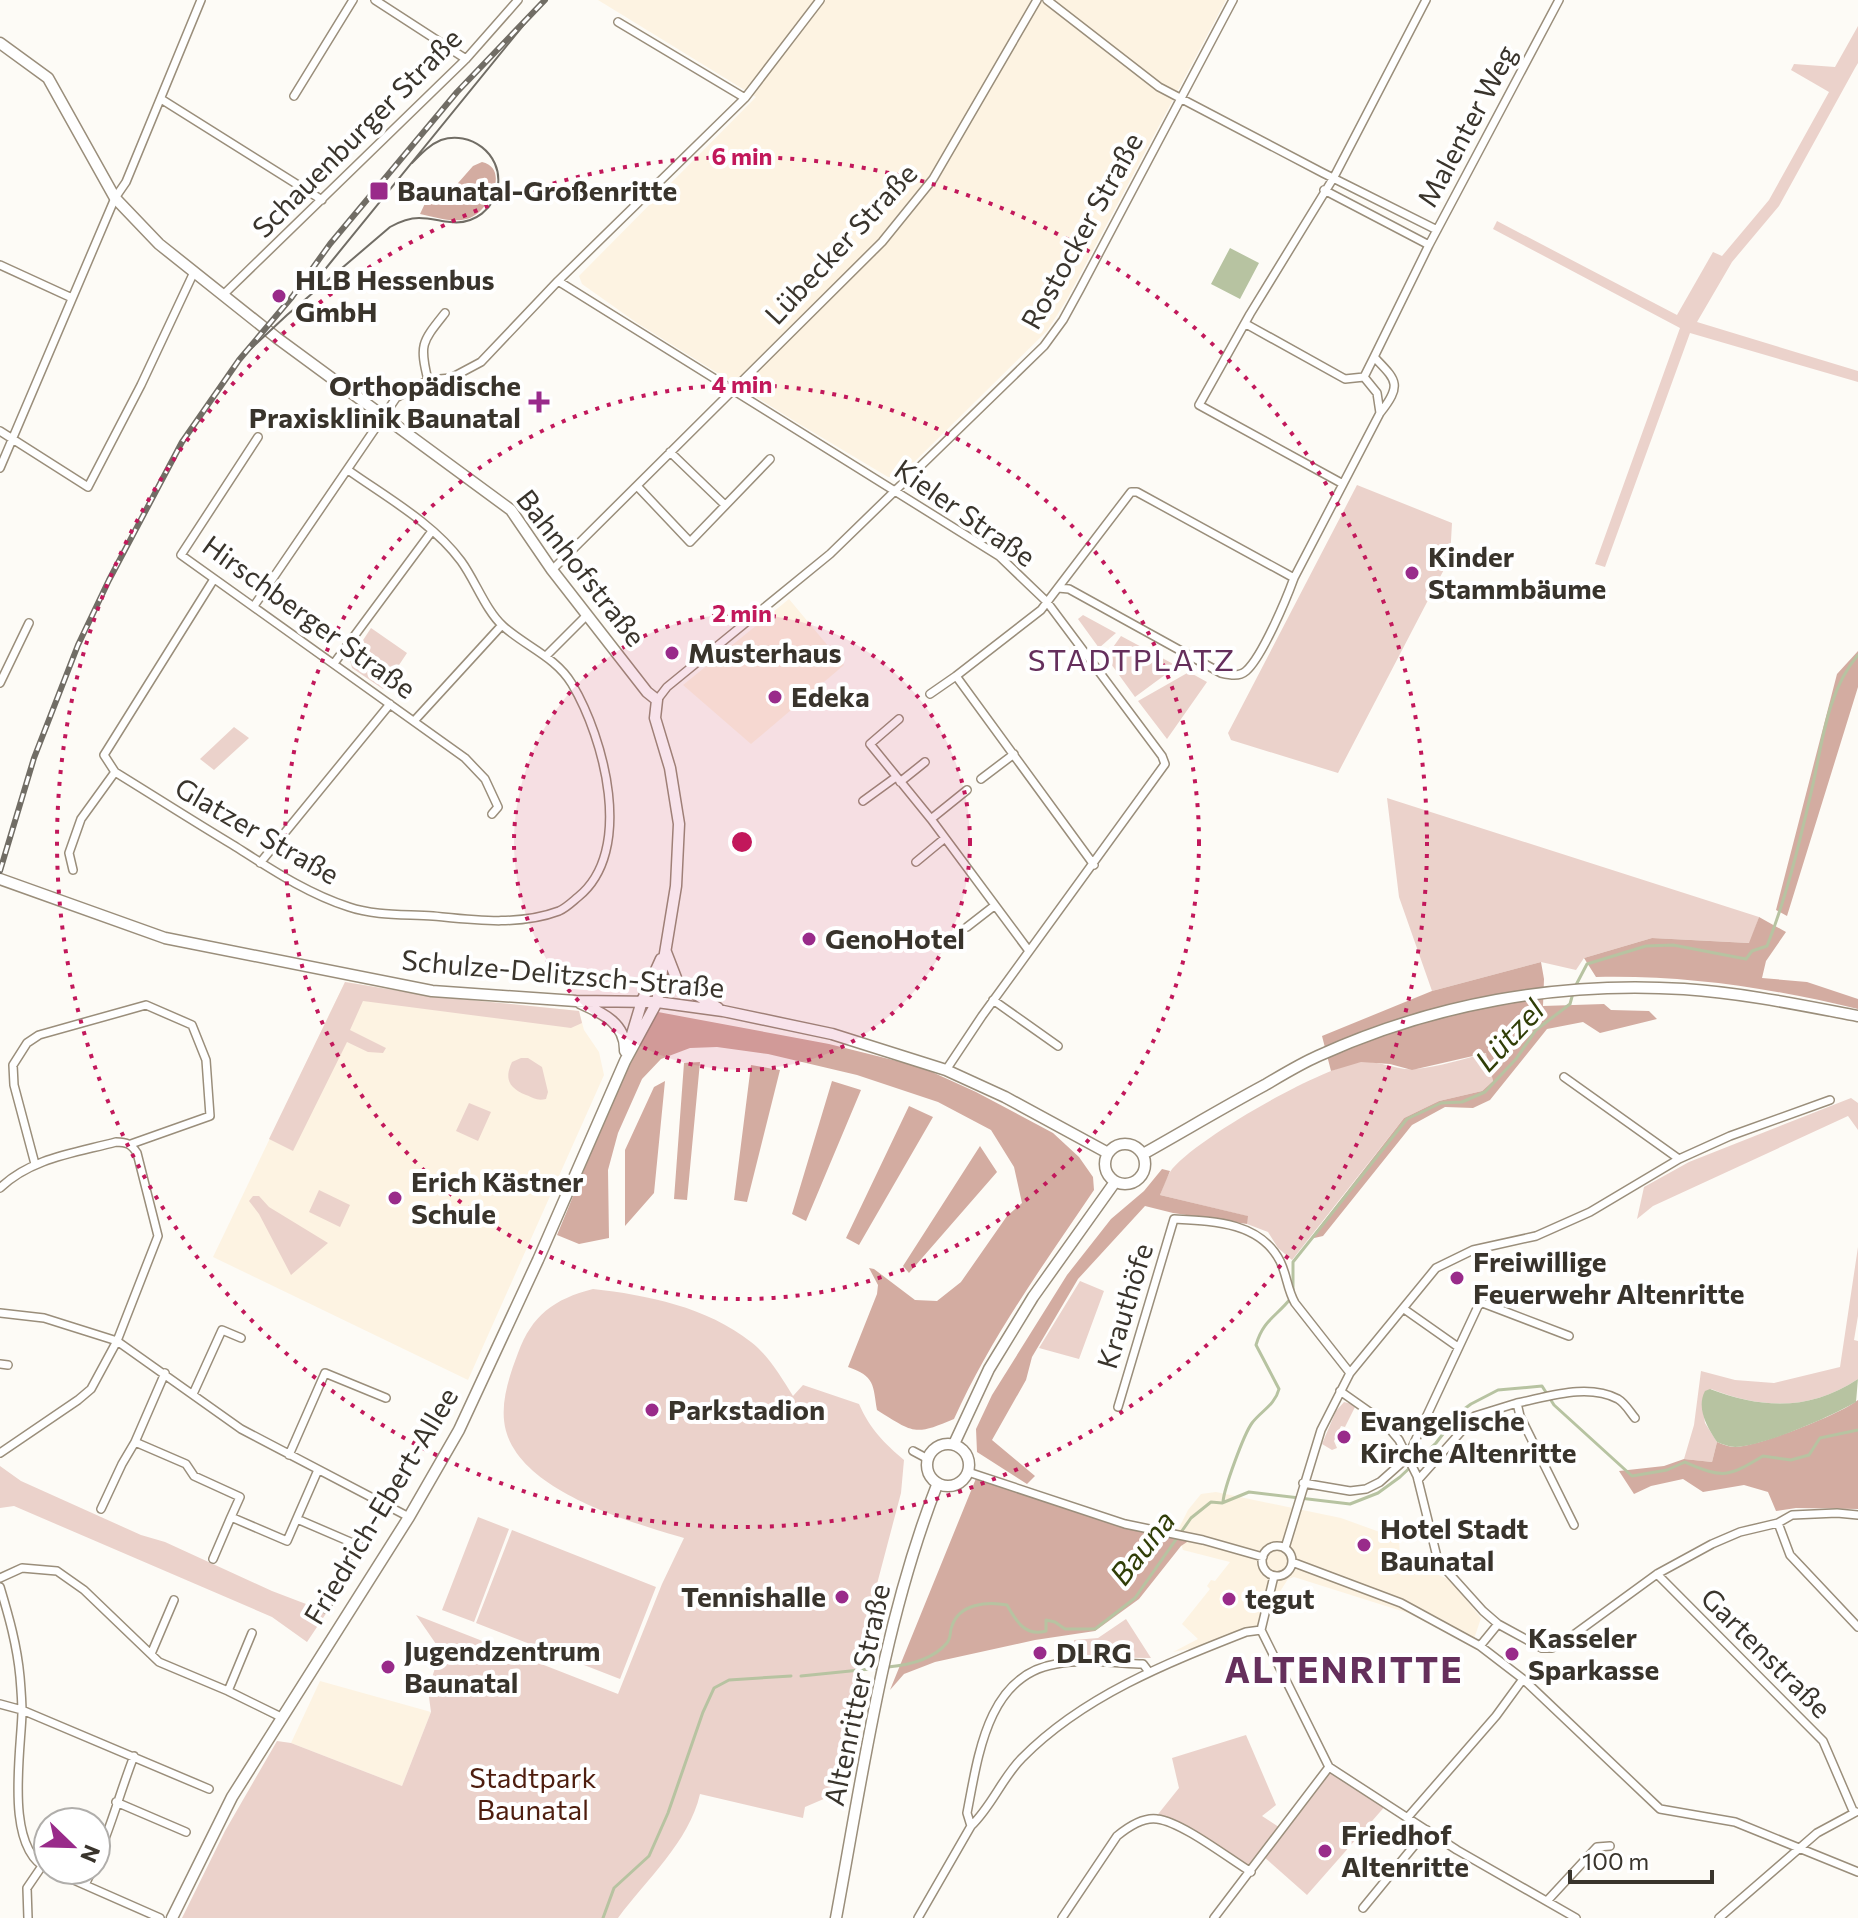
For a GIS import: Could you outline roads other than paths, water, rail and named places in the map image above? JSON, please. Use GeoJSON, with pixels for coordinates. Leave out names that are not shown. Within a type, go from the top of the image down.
{"type":"FeatureCollection","features":[{"type":"Feature","properties":{"kind":"main road","name":"Bahnhofstraße"},"geometry":{"type":"LineString","coordinates":[[0,43],[48,78],[115,198],[159,244],[511,510],[552,570],[647,692],[657,700]]}},
{"type":"Feature","properties":{"kind":"main road"},"geometry":{"type":"LineString","coordinates":[[625,1061],[657,1002],[676,886],[679,824],[670,768],[655,718],[657,700]]}},
{"type":"Feature","properties":{"kind":"main road","name":"Schulze-Delitzsch-Straße"},"geometry":{"type":"LineString","coordinates":[[0,879],[165,938],[432,991],[576,1001],[657,1002],[723,1011],[832,1034],[946,1070],[1108,1153]]}},
{"type":"Feature","properties":{"kind":"main road"},"geometry":{"type":"LineString","coordinates":[[625,1061],[642,1001],[666,950]]}},
{"type":"Feature","properties":{"kind":"main road"},"geometry":{"type":"LineString","coordinates":[[666,950],[678,983],[723,1011]]}},
{"type":"Feature","properties":{"kind":"main road"},"geometry":{"type":"LineString","coordinates":[[1143,1154],[1317,1056],[1383,1030],[1460,1006],[1546,992],[1686,989],[1775,1000],[1858,1016]]}},
{"type":"Feature","properties":{"kind":"main road"},"geometry":{"type":"LineString","coordinates":[[576,1001],[604,1013],[620,1030],[625,1043],[625,1061]]}},
{"type":"Feature","properties":{"kind":"main road","name":"Friedrich-Ebert-Allee"},"geometry":{"type":"LineString","coordinates":[[172,1918],[232,1797],[409,1517],[459,1430],[625,1061]]}},
{"type":"Feature","properties":{"kind":"main road"},"geometry":{"type":"LineString","coordinates":[[1126,1143],[1139,1148],[1143,1154],[1146,1167],[1140,1178],[1128,1184],[1115,1182],[1107,1172],[1105,1159],[1113,1147],[1126,1143]]}},
{"type":"Feature","properties":{"kind":"main road"},"geometry":{"type":"LineString","coordinates":[[954,1444],[989,1369],[1018,1321],[1115,1182]]}},
{"type":"Feature","properties":{"kind":"main road"},"geometry":{"type":"LineString","coordinates":[[943,1444],[954,1444],[963,1451],[968,1461],[968,1472],[955,1485],[937,1485],[927,1470],[928,1459],[934,1449],[943,1444]]}},
{"type":"Feature","properties":{"kind":"main road","name":"Altenritter Straße"},"geometry":{"type":"LineString","coordinates":[[836,1918],[887,1653],[917,1536],[937,1485]]}},
{"type":"Feature","properties":{"kind":"street"},"geometry":{"type":"LineString","coordinates":[[0,468],[115,198],[126,182],[201,0]]}},
{"type":"Feature","properties":{"kind":"street"},"geometry":{"type":"LineString","coordinates":[[294,96],[353,0]]}},
{"type":"Feature","properties":{"kind":"street"},"geometry":{"type":"LineString","coordinates":[[375,0],[466,59]]}},
{"type":"Feature","properties":{"kind":"street","name":"Schauenburger Straße"},"geometry":{"type":"LineString","coordinates":[[223,295],[466,59],[518,0]]}},
{"type":"Feature","properties":{"kind":"street"},"geometry":{"type":"LineString","coordinates":[[254,606],[396,398],[428,380],[451,378],[481,362],[558,281],[745,98],[820,0]]}},
{"type":"Feature","properties":{"kind":"street","name":"Lübecker Straße"},"geometry":{"type":"LineString","coordinates":[[552,570],[882,242],[933,179],[1037,0]]}},
{"type":"Feature","properties":{"kind":"street"},"geometry":{"type":"LineString","coordinates":[[1047,0],[1159,87],[1437,230]]}},
{"type":"Feature","properties":{"kind":"street","name":"Rostocker Straße"},"geometry":{"type":"LineString","coordinates":[[657,700],[667,687],[830,554],[1044,346],[1057,329],[1233,0]]}},
{"type":"Feature","properties":{"kind":"street"},"geometry":{"type":"LineString","coordinates":[[1343,484],[1199,405],[1334,177],[1426,0]]}},
{"type":"Feature","properties":{"kind":"street","name":"Malenter Weg"},"geometry":{"type":"LineString","coordinates":[[1364,377],[1429,245],[1559,0]]}},
{"type":"Feature","properties":{"kind":"street"},"geometry":{"type":"LineString","coordinates":[[618,22],[745,98]]}},
{"type":"Feature","properties":{"kind":"street"},"geometry":{"type":"LineString","coordinates":[[161,99],[322,200]]}},
{"type":"Feature","properties":{"kind":"street"},"geometry":{"type":"LineString","coordinates":[[1324,190],[1429,245]]}},
{"type":"Feature","properties":{"kind":"street"},"geometry":{"type":"LineString","coordinates":[[0,265],[72,298]]}},
{"type":"Feature","properties":{"kind":"street"},"geometry":{"type":"LineString","coordinates":[[0,431],[88,487],[141,385],[194,272]]}},
{"type":"Feature","properties":{"kind":"street","name":"Kieler Straße"},"geometry":{"type":"LineString","coordinates":[[558,281],[999,556],[1047,602],[1162,756],[1165,764],[993,1000],[946,1070]]}},
{"type":"Feature","properties":{"kind":"street"},"geometry":{"type":"LineString","coordinates":[[428,380],[423,346],[445,313]]}},
{"type":"Feature","properties":{"kind":"street"},"geometry":{"type":"LineString","coordinates":[[1246,324],[1345,379],[1364,377],[1377,393],[1380,413]]}},
{"type":"Feature","properties":{"kind":"street"},"geometry":{"type":"LineString","coordinates":[[1058,588],[1069,589],[1221,673],[1232,676],[1244,674],[1253,663],[1294,578],[1393,393],[1396,383],[1392,373],[1374,357]]}},
{"type":"Feature","properties":{"kind":"street","name":"Hirschberger Straße"},"geometry":{"type":"LineString","coordinates":[[258,437],[181,555],[335,662],[465,758],[485,779],[498,807],[492,814]]}},
{"type":"Feature","properties":{"kind":"street"},"geometry":{"type":"LineString","coordinates":[[670,452],[725,505]]}},
{"type":"Feature","properties":{"kind":"street"},"geometry":{"type":"LineString","coordinates":[[637,486],[690,542],[770,459]]}},
{"type":"Feature","properties":{"kind":"street"},"geometry":{"type":"LineString","coordinates":[[348,470],[432,531],[459,559],[502,625],[415,720]]}},
{"type":"Feature","properties":{"kind":"street"},"geometry":{"type":"LineString","coordinates":[[930,694],[1041,610],[1131,492],[1137,492],[1294,578]]}},
{"type":"Feature","properties":{"kind":"street"},"geometry":{"type":"LineString","coordinates":[[335,662],[432,531]]}},
{"type":"Feature","properties":{"kind":"street"},"geometry":{"type":"LineString","coordinates":[[73,870],[69,853],[81,819],[115,772],[104,755],[214,579]]}},
{"type":"Feature","properties":{"kind":"street"},"geometry":{"type":"LineString","coordinates":[[546,656],[587,615]]}},
{"type":"Feature","properties":{"kind":"street"},"geometry":{"type":"LineString","coordinates":[[0,683],[29,623]]}},
{"type":"Feature","properties":{"kind":"street","name":"Glatzer Straße"},"geometry":{"type":"LineString","coordinates":[[115,772],[260,863],[317,895],[354,909],[500,920],[527,920],[562,910],[591,887],[603,867],[611,828],[610,807],[595,738],[571,682],[546,656],[502,625]]}},
{"type":"Feature","properties":{"kind":"street"},"geometry":{"type":"LineString","coordinates":[[956,676],[1094,865]]}},
{"type":"Feature","properties":{"kind":"street"},"geometry":{"type":"LineString","coordinates":[[260,863],[390,704]]}},
{"type":"Feature","properties":{"kind":"street"},"geometry":{"type":"LineString","coordinates":[[899,719],[870,744],[931,819],[1029,951]]}},
{"type":"Feature","properties":{"kind":"street"},"geometry":{"type":"LineString","coordinates":[[981,779],[1014,754]]}},
{"type":"Feature","properties":{"kind":"street"},"geometry":{"type":"LineString","coordinates":[[863,801],[925,762]]}},
{"type":"Feature","properties":{"kind":"street"},"geometry":{"type":"LineString","coordinates":[[931,819],[967,790]]}},
{"type":"Feature","properties":{"kind":"street"},"geometry":{"type":"LineString","coordinates":[[916,862],[945,838]]}},
{"type":"Feature","properties":{"kind":"street"},"geometry":{"type":"LineString","coordinates":[[967,927],[994,906]]}},
{"type":"Feature","properties":{"kind":"street"},"geometry":{"type":"LineString","coordinates":[[993,1000],[1058,1046]]}},
{"type":"Feature","properties":{"kind":"street"},"geometry":{"type":"LineString","coordinates":[[0,1188],[13,1175],[35,1164],[116,1142],[131,1144],[210,1116],[206,1060],[192,1025],[146,1005],[39,1035],[19,1053],[13,1065],[14,1085],[35,1164]]}},
{"type":"Feature","properties":{"kind":"street"},"geometry":{"type":"LineString","coordinates":[[1564,1077],[1679,1159]]}},
{"type":"Feature","properties":{"kind":"street"},"geometry":{"type":"LineString","coordinates":[[1285,1548],[1321,1430],[1340,1391],[1350,1373],[1436,1268],[1473,1250],[1536,1236],[1590,1212],[1679,1159],[1730,1136],[1830,1100]]}},
{"type":"Feature","properties":{"kind":"street"},"geometry":{"type":"LineString","coordinates":[[0,1453],[91,1389],[117,1341],[158,1236],[137,1153],[131,1144]]}},
{"type":"Feature","properties":{"kind":"street","name":"Krauthöfe"},"geometry":{"type":"LineString","coordinates":[[1118,1407],[1174,1219],[1218,1223],[1251,1231],[1265,1241],[1282,1265],[1287,1290],[1295,1303],[1350,1373]]}},
{"type":"Feature","properties":{"kind":"street"},"geometry":{"type":"LineString","coordinates":[[1303,1483],[1350,1491],[1366,1489],[1408,1460],[1480,1302],[1569,1336]]}},
{"type":"Feature","properties":{"kind":"street"},"geometry":{"type":"LineString","coordinates":[[1404,1309],[1458,1347]]}},
{"type":"Feature","properties":{"kind":"street"},"geometry":{"type":"LineString","coordinates":[[0,1313],[44,1318],[117,1341],[241,1429],[409,1517]]}},
{"type":"Feature","properties":{"kind":"street"},"geometry":{"type":"LineString","coordinates":[[193,1394],[222,1330],[241,1338]]}},
{"type":"Feature","properties":{"kind":"street"},"geometry":{"type":"LineString","coordinates":[[101,1509],[165,1373]]}},
{"type":"Feature","properties":{"kind":"street"},"geometry":{"type":"LineString","coordinates":[[289,1455],[325,1373],[386,1398]]}},
{"type":"Feature","properties":{"kind":"street"},"geometry":{"type":"LineString","coordinates":[[1340,1391],[1384,1422],[1399,1440],[1416,1476],[1438,1561],[1498,1624],[1542,1648],[1552,1648],[1582,1631],[1657,1574],[1740,1532],[1778,1523],[1792,1515],[1858,1515]]}},
{"type":"Feature","properties":{"kind":"street"},"geometry":{"type":"LineString","coordinates":[[1416,1476],[1475,1416],[1517,1403],[1582,1391],[1599,1393],[1620,1400],[1635,1418]]}},
{"type":"Feature","properties":{"kind":"street"},"geometry":{"type":"LineString","coordinates":[[1517,1403],[1520,1416],[1574,1525]]}},
{"type":"Feature","properties":{"kind":"street"},"geometry":{"type":"LineString","coordinates":[[135,1442],[186,1464],[194,1476],[240,1497],[213,1559]]}},
{"type":"Feature","properties":{"kind":"street"},"geometry":{"type":"LineString","coordinates":[[913,1451],[928,1459]]}},
{"type":"Feature","properties":{"kind":"street"},"geometry":{"type":"LineString","coordinates":[[231,1517],[287,1541],[318,1470]]}},
{"type":"Feature","properties":{"kind":"street"},"geometry":{"type":"LineString","coordinates":[[968,1472],[1112,1520],[1263,1557]]}},
{"type":"Feature","properties":{"kind":"street"},"geometry":{"type":"LineString","coordinates":[[297,1519],[358,1545],[326,1609]]}},
{"type":"Feature","properties":{"kind":"street"},"geometry":{"type":"LineString","coordinates":[[1778,1523],[1790,1555],[1858,1627]]}},
{"type":"Feature","properties":{"kind":"street"},"geometry":{"type":"LineString","coordinates":[[1277,1545],[1285,1548],[1292,1562],[1283,1575],[1267,1573],[1262,1564],[1270,1547],[1277,1545]]}},
{"type":"Feature","properties":{"kind":"street"},"geometry":{"type":"LineString","coordinates":[[1292,1562],[1401,1603],[1480,1646],[1523,1679],[1660,1809],[1735,1822],[1858,1872]]}},
{"type":"Feature","properties":{"kind":"street"},"geometry":{"type":"LineString","coordinates":[[0,1578],[22,1568],[57,1571],[84,1590],[159,1662],[281,1717]]}},
{"type":"Feature","properties":{"kind":"street","name":"Gartenstraße"},"geometry":{"type":"LineString","coordinates":[[1657,1574],[1823,1741],[1856,1812]]}},
{"type":"Feature","properties":{"kind":"street"},"geometry":{"type":"LineString","coordinates":[[1274,1576],[1261,1630],[1329,1767],[1427,1830],[1576,1918]]}},
{"type":"Feature","properties":{"kind":"street"},"geometry":{"type":"LineString","coordinates":[[0,1587],[15,1639],[22,1710],[18,1793],[20,1822],[25,1841],[32,1850]]}},
{"type":"Feature","properties":{"kind":"street"},"geometry":{"type":"LineString","coordinates":[[151,1654],[174,1600]]}},
{"type":"Feature","properties":{"kind":"street"},"geometry":{"type":"LineString","coordinates":[[1480,1646],[1498,1624]]}},
{"type":"Feature","properties":{"kind":"street"},"geometry":{"type":"LineString","coordinates":[[918,1918],[971,1826],[1020,1760],[1047,1735],[1089,1706],[1149,1672],[1246,1632],[1261,1630]]}},
{"type":"Feature","properties":{"kind":"street"},"geometry":{"type":"LineString","coordinates":[[228,1691],[252,1633]]}},
{"type":"Feature","properties":{"kind":"street"},"geometry":{"type":"LineString","coordinates":[[971,1826],[967,1813],[987,1725],[997,1704],[1009,1689],[1028,1673],[1059,1663],[1143,1664],[1149,1672]]}},
{"type":"Feature","properties":{"kind":"street"},"geometry":{"type":"LineString","coordinates":[[1408,1817],[1496,1716],[1523,1679]]}},
{"type":"Feature","properties":{"kind":"street"},"geometry":{"type":"LineString","coordinates":[[0,1704],[22,1710],[209,1789]]}},
{"type":"Feature","properties":{"kind":"street"},"geometry":{"type":"LineString","coordinates":[[112,1825],[116,1802],[134,1756]]}},
{"type":"Feature","properties":{"kind":"street"},"geometry":{"type":"LineString","coordinates":[[1214,1918],[1329,1767]]}},
{"type":"Feature","properties":{"kind":"street"},"geometry":{"type":"LineString","coordinates":[[116,1802],[186,1832]]}},
{"type":"Feature","properties":{"kind":"street"},"geometry":{"type":"LineString","coordinates":[[1719,1918],[1817,1833],[1856,1812]]}},
{"type":"Feature","properties":{"kind":"street"},"geometry":{"type":"LineString","coordinates":[[1062,1918],[1117,1836],[1128,1827],[1155,1818],[1178,1826],[1251,1872]]}},
{"type":"Feature","properties":{"kind":"street"},"geometry":{"type":"LineString","coordinates":[[1363,1908],[1427,1830]]}},
{"type":"Feature","properties":{"kind":"street"},"geometry":{"type":"LineString","coordinates":[[1547,1901],[1597,1847],[1610,1846]]}},
{"type":"Feature","properties":{"kind":"street"},"geometry":{"type":"LineString","coordinates":[[28,1918],[27,1888],[32,1883]]}},
{"type":"Feature","properties":{"kind":"street"},"geometry":{"type":"LineString","coordinates":[[87,1886],[160,1918]]}},
{"type":"Feature","properties":{"kind":"waterway","name":"Lützel"},"geometry":{"type":"LineString","coordinates":[[1576,985],[1587,964],[1646,946],[1673,945],[1746,959],[1752,951],[1767,946],[1792,870],[1832,703],[1847,670],[1858,655]]}},
{"type":"Feature","properties":{"kind":"waterway","name":"Lützel"},"geometry":{"type":"LineString","coordinates":[[1293,1291],[1293,1262],[1407,1119],[1441,1103],[1462,1102],[1485,1092],[1516,1059],[1536,1030],[1570,1004],[1573,993]]}},
{"type":"Feature","properties":{"kind":"waterway","name":"Lützel"},"geometry":{"type":"LineString","coordinates":[[1223,1502],[1248,1429],[1279,1389],[1256,1345],[1266,1324],[1291,1298]]}},
{"type":"Feature","properties":{"kind":"waterway","name":"Bauna"},"geometry":{"type":"LineString","coordinates":[[888,1667],[912,1663],[934,1654],[948,1642],[952,1626],[961,1613],[983,1604],[1007,1605],[1018,1622],[1032,1632],[1046,1631],[1046,1620],[1065,1629],[1095,1629],[1135,1598],[1191,1518],[1211,1502],[1222,1503],[1249,1492],[1350,1504],[1378,1493],[1400,1477],[1436,1443],[1460,1412],[1498,1390],[1542,1386],[1554,1405],[1632,1476],[1667,1470],[1685,1462],[1718,1473],[1733,1472],[1763,1456],[1791,1460],[1809,1455],[1820,1438],[1858,1430]]}},
{"type":"Feature","properties":{"kind":"waterway","name":"Bauna"},"geometry":{"type":"LineString","coordinates":[[801,1676],[880,1668]]}},
{"type":"Feature","properties":{"kind":"waterway","name":"Bauna"},"geometry":{"type":"LineString","coordinates":[[603,1918],[614,1888],[649,1856],[714,1688],[729,1680],[791,1676]]}},
{"type":"Feature","properties":{"kind":"tram line"},"geometry":{"type":"LineString","coordinates":[[318,278],[535,11]]}},
{"type":"Feature","properties":{"kind":"tram line"},"geometry":{"type":"LineString","coordinates":[[239,360],[390,227],[415,218],[467,221],[482,214],[496,194],[498,174],[495,163],[482,147],[463,138],[441,140],[412,163]]}},
{"type":"Feature","properties":{"kind":"railway"},"geometry":{"type":"LineString","coordinates":[[0,871],[34,758],[78,645],[182,442],[239,360],[292,297],[330,244],[457,92],[545,0]]}},
{"type":"Feature","properties":{"kind":"place","name":"Baunatal-Großenritte"},"geometry":{"type":"Point","coordinates":[379,191]}},
{"type":"Feature","properties":{"kind":"place","name":"HLB Hessenbus GmbH"},"geometry":{"type":"Point","coordinates":[279,296]}},
{"type":"Feature","properties":{"kind":"place","name":"Orthopädische Praxisklinik Baunatal"},"geometry":{"type":"Point","coordinates":[539,402]}},
{"type":"Feature","properties":{"kind":"place","name":"Kinder Stammbäume"},"geometry":{"type":"Point","coordinates":[1412,573]}},
{"type":"Feature","properties":{"kind":"place","name":"Musterhaus"},"geometry":{"type":"Point","coordinates":[672,653]}},
{"type":"Feature","properties":{"kind":"place","name":"Edeka"},"geometry":{"type":"Point","coordinates":[775,697]}},
{"type":"Feature","properties":{"kind":"place","name":"GenoHotel"},"geometry":{"type":"Point","coordinates":[809,939]}},
{"type":"Feature","properties":{"kind":"place","name":"Erich Kästner Schule"},"geometry":{"type":"Point","coordinates":[395,1198]}},
{"type":"Feature","properties":{"kind":"place","name":"Freiwillige Feuerwehr Altenritte"},"geometry":{"type":"Point","coordinates":[1457,1278]}},
{"type":"Feature","properties":{"kind":"place","name":"Parkstadion"},"geometry":{"type":"Point","coordinates":[652,1410]}},
{"type":"Feature","properties":{"kind":"place","name":"Evangelische Kirche Altenritte"},"geometry":{"type":"Point","coordinates":[1344,1437]}},
{"type":"Feature","properties":{"kind":"place","name":"Hotel Stadt Baunatal"},"geometry":{"type":"Point","coordinates":[1364,1545]}},
{"type":"Feature","properties":{"kind":"place","name":"Tennishalle"},"geometry":{"type":"Point","coordinates":[842,1597]}},
{"type":"Feature","properties":{"kind":"place","name":"tegut"},"geometry":{"type":"Point","coordinates":[1229,1599]}},
{"type":"Feature","properties":{"kind":"place","name":"DLRG"},"geometry":{"type":"Point","coordinates":[1040,1653]}},
{"type":"Feature","properties":{"kind":"place","name":"Kasseler Sparkasse"},"geometry":{"type":"Point","coordinates":[1512,1654]}},
{"type":"Feature","properties":{"kind":"place","name":"Jugendzentrum Baunatal"},"geometry":{"type":"Point","coordinates":[388,1667]}},
{"type":"Feature","properties":{"kind":"place","name":"Friedhof Altenritte"},"geometry":{"type":"Point","coordinates":[1325,1851]}},
{"type":"Feature","properties":{"kind":"district","name":"STADTPLATZ"},"geometry":{"type":"Point","coordinates":[1132,661]}},
{"type":"Feature","properties":{"kind":"district","name":"ALTENRITTE"},"geometry":{"type":"Point","coordinates":[1344,1670]}},
{"type":"Feature","properties":{"kind":"park label","name":"Stadtpark Baunatal"},"geometry":{"type":"Point","coordinates":[533,1794]}}]}
